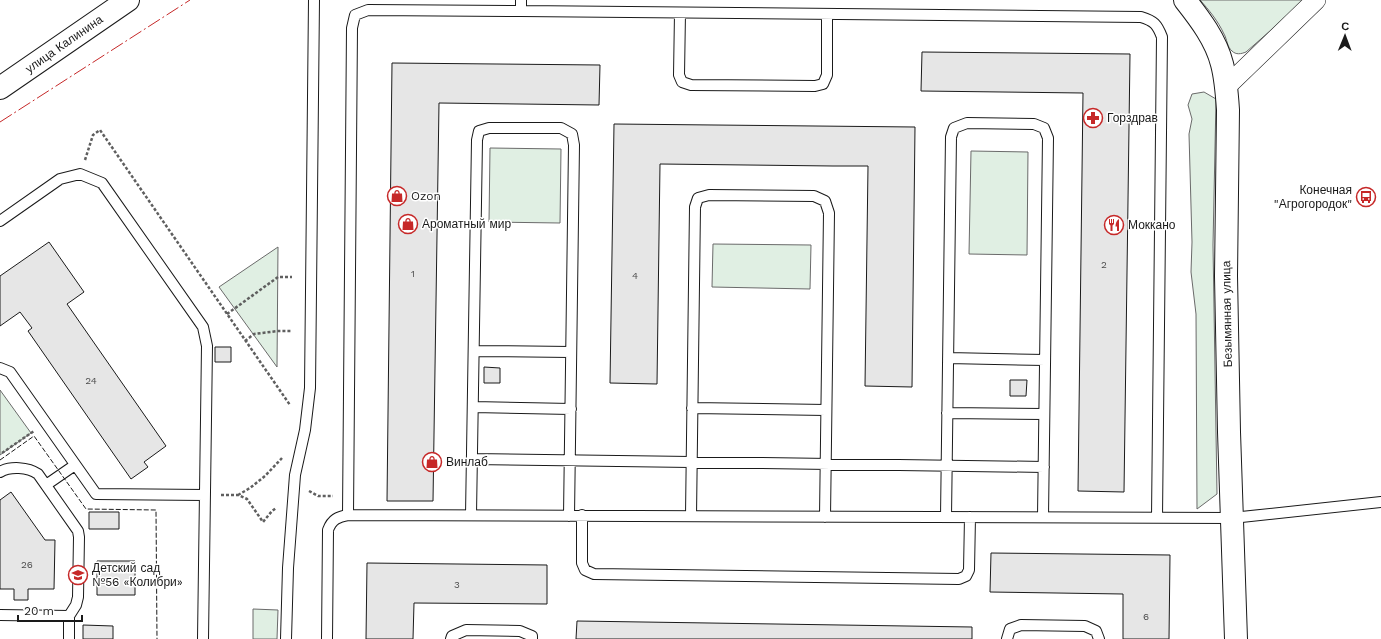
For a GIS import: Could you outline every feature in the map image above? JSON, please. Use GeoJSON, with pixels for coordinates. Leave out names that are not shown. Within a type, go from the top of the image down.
{"type":"FeatureCollection","features":[{"type":"Feature","properties":{"kind":"street","name":"улица Калинина"},"geometry":{"type":"LineString","coordinates":[[0,88],[128,0]]}},
{"type":"Feature","properties":{"kind":"street","name":"Безымянная улица"},"geometry":{"type":"LineString","coordinates":[[1185,0],[1200,19],[1215,45],[1222,64],[1228,110],[1227,315],[1229,432],[1236,639]]}},
{"type":"Feature","properties":{"kind":"street"},"geometry":{"type":"LineString","coordinates":[[1226,87],[1316,0]]}},
{"type":"Feature","properties":{"kind":"lane"},"geometry":{"type":"LineString","coordinates":[[286,639],[288,568],[295,475],[305,430],[310,388],[314,0]]}},
{"type":"Feature","properties":{"kind":"lane"},"geometry":{"type":"LineString","coordinates":[[521,0],[521,11]]}},
{"type":"Feature","properties":{"kind":"lane"},"geometry":{"type":"LineString","coordinates":[[348,514],[352,28],[355,15],[368,10],[1141,17],[1151,20],[1158,27],[1162,37],[1157,518]]}},
{"type":"Feature","properties":{"kind":"lane"},"geometry":{"type":"LineString","coordinates":[[680,13],[679,75],[682,82],[691,85],[815,86],[823,84],[827,76],[827,14]]}},
{"type":"Feature","properties":{"kind":"lane"},"geometry":{"type":"LineString","coordinates":[[946,517],[951,137],[954,128],[967,123],[996,123],[1034,124],[1044,128],[1048,138],[1043,517]]}},
{"type":"Feature","properties":{"kind":"lane"},"geometry":{"type":"LineString","coordinates":[[472,515],[477,140],[479,131],[489,128],[561,128],[572,134],[574,145],[569,516]]}},
{"type":"Feature","properties":{"kind":"lane"},"geometry":{"type":"LineString","coordinates":[[0,221],[60,179],[80,174],[102,183],[203,327],[206,346],[203,639]]}},
{"type":"Feature","properties":{"kind":"lane"},"geometry":{"type":"LineString","coordinates":[[691,516],[695,207],[698,198],[710,195],[814,196],[825,201],[829,213],[825,517]]}},
{"type":"Feature","properties":{"kind":"lane"},"geometry":{"type":"LineString","coordinates":[[474,351],[571,352]]}},
{"type":"Feature","properties":{"kind":"lane"},"geometry":{"type":"LineString","coordinates":[[948,358],[1045,360]]}},
{"type":"Feature","properties":{"kind":"lane"},"geometry":{"type":"LineString","coordinates":[[0,368],[10,372],[96,494],[205,495]]}},
{"type":"Feature","properties":{"kind":"lane"},"geometry":{"type":"LineString","coordinates":[[473,407],[571,409]]}},
{"type":"Feature","properties":{"kind":"lane"},"geometry":{"type":"LineString","coordinates":[[692,408],[826,410]]}},
{"type":"Feature","properties":{"kind":"lane"},"geometry":{"type":"LineString","coordinates":[[947,413],[1044,414]]}},
{"type":"Feature","properties":{"kind":"lane"},"geometry":{"type":"LineString","coordinates":[[472,459],[1044,467]]}},
{"type":"Feature","properties":{"kind":"lane"},"geometry":{"type":"LineString","coordinates":[[46,485],[75,465]]}},
{"type":"Feature","properties":{"kind":"lane"},"geometry":{"type":"LineString","coordinates":[[0,472],[8,468],[29,470],[38,474],[76,527],[79,537],[78,597],[69,616],[69,639]]}},
{"type":"Feature","properties":{"kind":"lane"},"geometry":{"type":"LineString","coordinates":[[327,639],[328,530],[331,522],[338,516],[348,514],[1232,518],[1381,502]]}},
{"type":"Feature","properties":{"kind":"lane"},"geometry":{"type":"LineString","coordinates":[[582,515],[582,563],[584,570],[594,574],[959,579],[966,576],[969,570],[970,517]]}},
{"type":"Feature","properties":{"kind":"lane"},"geometry":{"type":"LineString","coordinates":[[0,615],[69,616]]}},
{"type":"Feature","properties":{"kind":"lane"},"geometry":{"type":"LineString","coordinates":[[1007,639],[1010,629],[1021,625],[1029,625],[1085,626],[1096,631],[1099,639]]}},
{"type":"Feature","properties":{"kind":"lane"},"geometry":{"type":"LineString","coordinates":[[451,639],[452,636],[466,630],[520,631],[532,636],[532,639]]}},
{"type":"Feature","properties":{"kind":"path"},"geometry":{"type":"LineString","coordinates":[[80,174],[93,135],[100,130],[290,405]]}},
{"type":"Feature","properties":{"kind":"path"},"geometry":{"type":"LineString","coordinates":[[227,314],[278,276],[292,277]]}},
{"type":"Feature","properties":{"kind":"path"},"geometry":{"type":"LineString","coordinates":[[245,341],[254,334],[278,331],[291,332]]}},
{"type":"Feature","properties":{"kind":"path"},"geometry":{"type":"LineString","coordinates":[[0,455],[45,423]]}},
{"type":"Feature","properties":{"kind":"path"},"geometry":{"type":"LineString","coordinates":[[205,495],[238,495],[247,499],[263,522],[272,511],[308,490]]}},
{"type":"Feature","properties":{"kind":"green space"},"geometry":{"type":"Polygon","coordinates":[[[1200,0],[1302,0],[1301,4],[1246,52],[1239,54],[1230,49],[1219,25],[1200,0]]]}},
{"type":"Feature","properties":{"kind":"green space"},"geometry":{"type":"Polygon","coordinates":[[[1204,92],[1216,99],[1213,245],[1217,494],[1197,509],[1196,314],[1191,272],[1192,242],[1189,134],[1192,119],[1188,105],[1192,94],[1204,92]]]}},
{"type":"Feature","properties":{"kind":"green space"},"geometry":{"type":"Polygon","coordinates":[[[490,148],[561,149],[560,223],[489,222],[490,148]]]}},
{"type":"Feature","properties":{"kind":"green space"},"geometry":{"type":"Polygon","coordinates":[[[971,151],[1028,152],[1027,255],[969,254],[971,151]]]}},
{"type":"Feature","properties":{"kind":"green space"},"geometry":{"type":"Polygon","coordinates":[[[713,244],[811,245],[810,289],[712,287],[713,244]]]}},
{"type":"Feature","properties":{"kind":"green space"},"geometry":{"type":"Polygon","coordinates":[[[278,247],[277,367],[219,287],[278,247]]]}},
{"type":"Feature","properties":{"kind":"green space"},"geometry":{"type":"Polygon","coordinates":[[[0,390],[31,433],[0,455],[0,390]]]}},
{"type":"Feature","properties":{"kind":"green space"},"geometry":{"type":"Polygon","coordinates":[[[253,609],[278,610],[277,639],[253,639],[253,609]]]}},
{"type":"Feature","properties":{"kind":"building"},"geometry":{"type":"Polygon","coordinates":[[[922,52],[1130,54],[1124,492],[1078,491],[1083,93],[921,91],[922,52]]]}},
{"type":"Feature","properties":{"kind":"building"},"geometry":{"type":"Polygon","coordinates":[[[392,63],[600,65],[599,105],[439,103],[433,501],[387,501],[392,63]]]}},
{"type":"Feature","properties":{"kind":"building"},"geometry":{"type":"Polygon","coordinates":[[[614,124],[915,127],[912,387],[865,386],[868,166],[660,164],[657,384],[610,383],[614,124]]]}},
{"type":"Feature","properties":{"kind":"building"},"geometry":{"type":"Polygon","coordinates":[[[49,242],[84,292],[67,304],[166,446],[144,462],[148,467],[131,479],[28,331],[32,328],[20,312],[0,326],[0,276],[49,242]]]}},
{"type":"Feature","properties":{"kind":"building"},"geometry":{"type":"Polygon","coordinates":[[[215,347],[231,347],[231,362],[215,362],[215,347]]]}},
{"type":"Feature","properties":{"kind":"building"},"geometry":{"type":"Polygon","coordinates":[[[484,367],[500,368],[500,383],[484,383],[484,367]]]}},
{"type":"Feature","properties":{"kind":"building"},"geometry":{"type":"Polygon","coordinates":[[[1010,380],[1027,380],[1026,396],[1010,396],[1010,380]]]}},
{"type":"Feature","properties":{"kind":"building"},"geometry":{"type":"Polygon","coordinates":[[[11,492],[45,540],[55,540],[54,589],[28,589],[28,600],[14,600],[14,589],[0,589],[0,500],[11,492]]]}},
{"type":"Feature","properties":{"kind":"building"},"geometry":{"type":"Polygon","coordinates":[[[89,512],[119,512],[119,529],[89,529],[89,512]]]}},
{"type":"Feature","properties":{"kind":"building"},"geometry":{"type":"Polygon","coordinates":[[[991,553],[1170,555],[1169,639],[1123,639],[1123,594],[990,592],[991,553]]]}},
{"type":"Feature","properties":{"kind":"building"},"geometry":{"type":"Polygon","coordinates":[[[97,561],[135,561],[135,595],[97,595],[97,561]]]}},
{"type":"Feature","properties":{"kind":"building"},"geometry":{"type":"Polygon","coordinates":[[[367,563],[547,565],[547,604],[414,603],[413,639],[366,639],[367,563]]]}},
{"type":"Feature","properties":{"kind":"building"},"geometry":{"type":"Polygon","coordinates":[[[577,621],[972,627],[972,639],[576,639],[577,621]]]}},
{"type":"Feature","properties":{"kind":"building"},"geometry":{"type":"Polygon","coordinates":[[[83,625],[113,626],[113,639],[83,639],[83,625]]]}},
{"type":"Feature","properties":{"kind":"fence"},"geometry":{"type":"LineString","coordinates":[[0,460],[34,436],[86,509],[156,510],[157,639]]}},
{"type":"Feature","properties":{"kind":"power"},"geometry":{"type":"LineString","coordinates":[[0,122],[190,0]]}},
{"type":"Feature","properties":{"kind":"place","name":"Горздрав"},"geometry":{"type":"Point","coordinates":[1093,118]}},
{"type":"Feature","properties":{"kind":"place","name":"Ozon"},"geometry":{"type":"Point","coordinates":[397,196]}},
{"type":"Feature","properties":{"kind":"place","name":"Конечная \"Агрогородок\""},"geometry":{"type":"Point","coordinates":[1366,197]}},
{"type":"Feature","properties":{"kind":"place","name":"Ароматный мир"},"geometry":{"type":"Point","coordinates":[408,224]}},
{"type":"Feature","properties":{"kind":"place","name":"Моккано"},"geometry":{"type":"Point","coordinates":[1114,225]}},
{"type":"Feature","properties":{"kind":"place","name":"Винлаб"},"geometry":{"type":"Point","coordinates":[432,462]}},
{"type":"Feature","properties":{"kind":"place","name":"Детский сад №56 «Колибри»"},"geometry":{"type":"Point","coordinates":[78,575]}}]}
